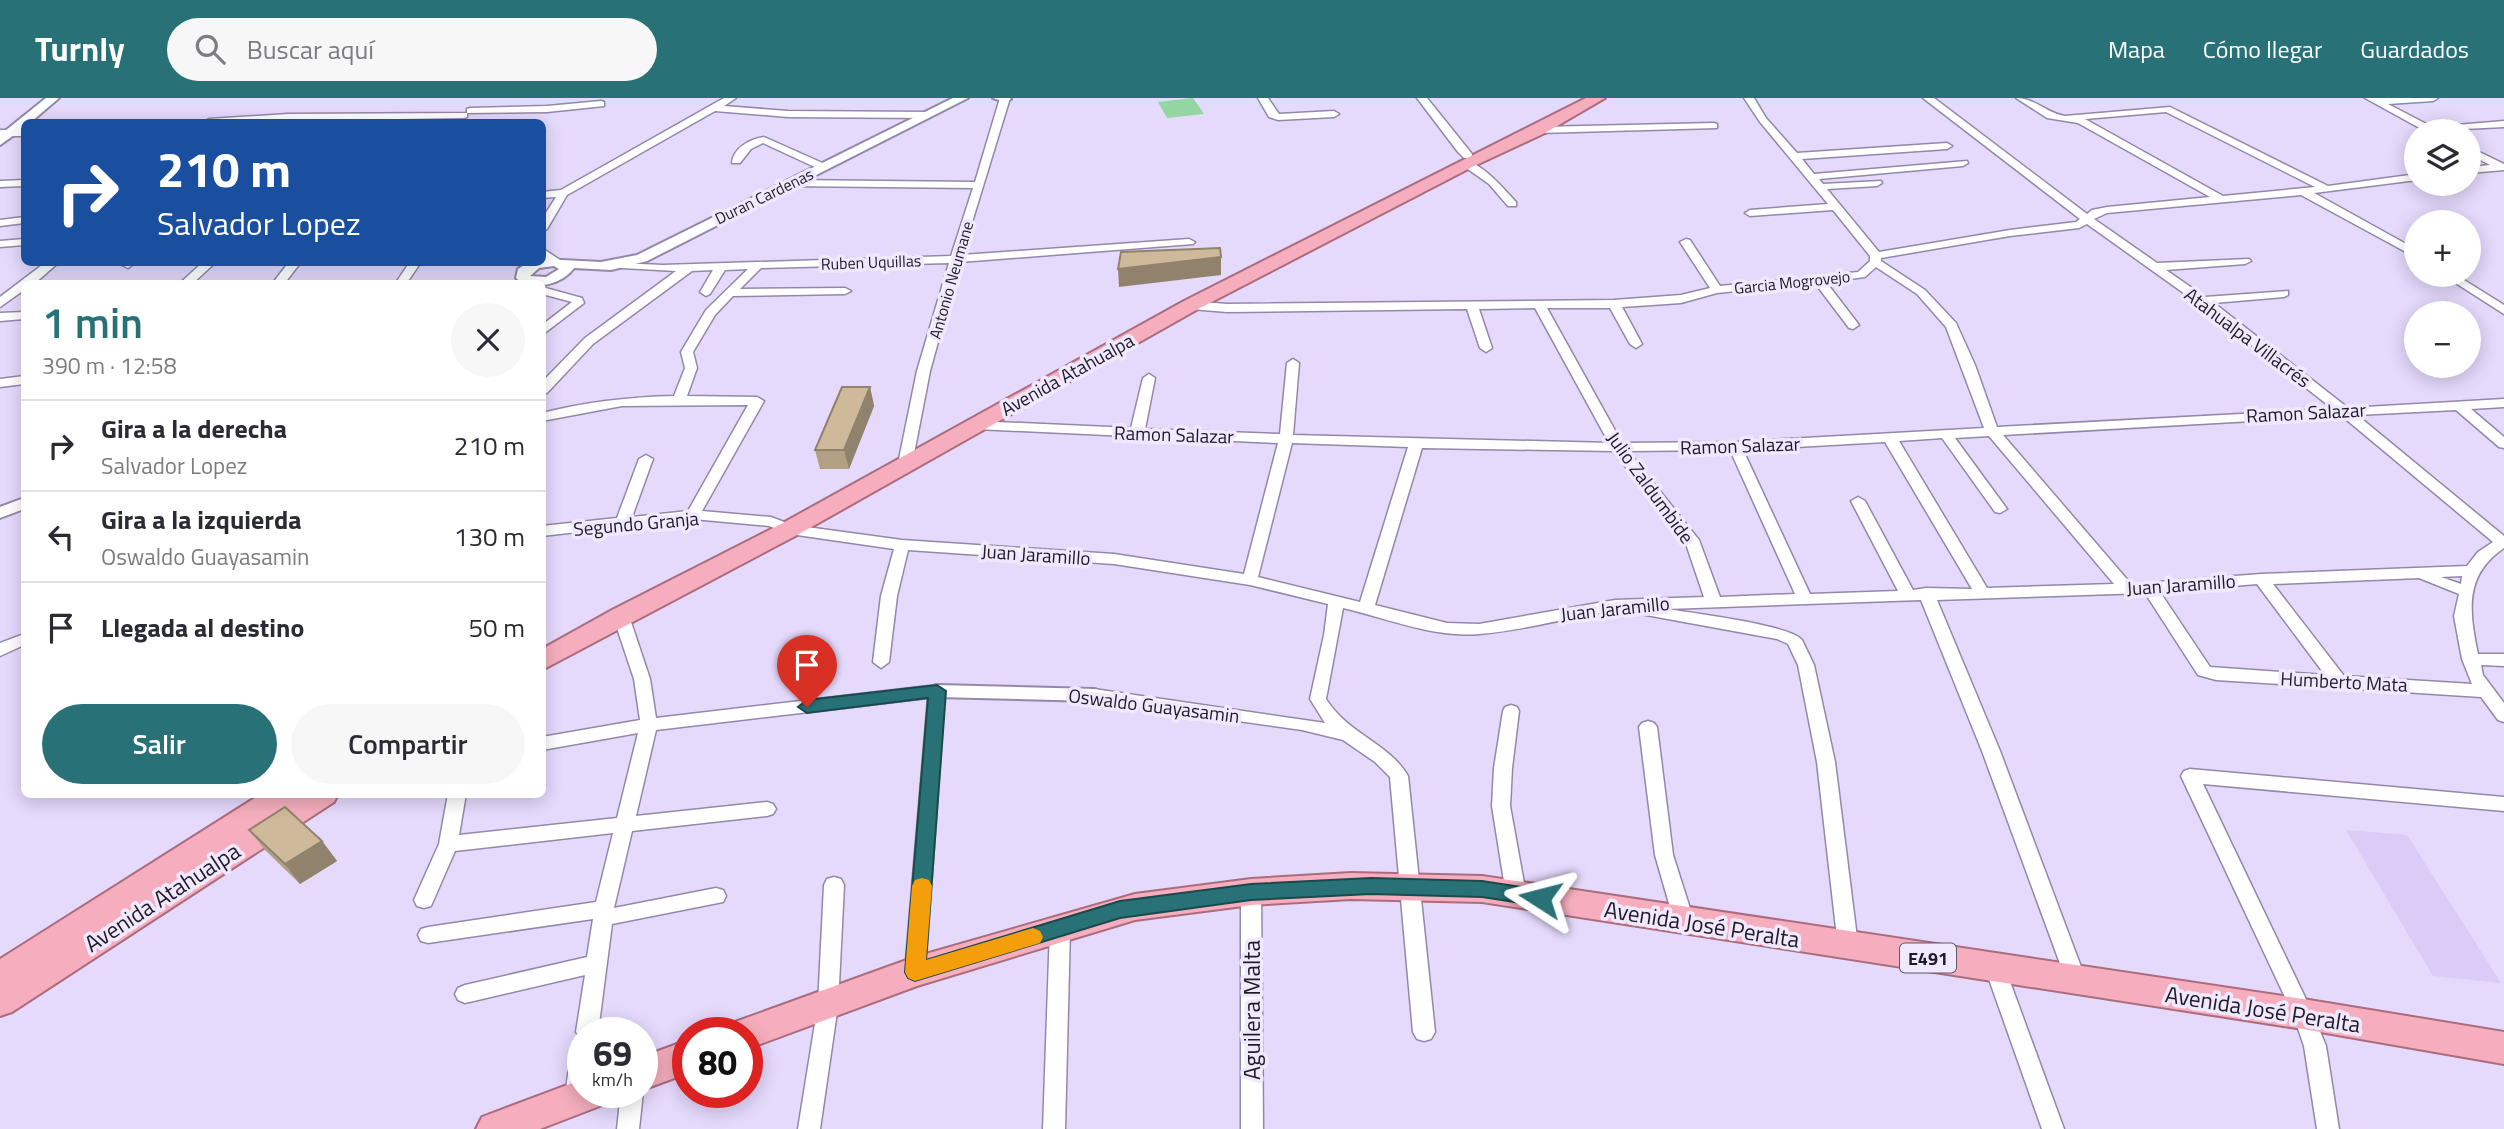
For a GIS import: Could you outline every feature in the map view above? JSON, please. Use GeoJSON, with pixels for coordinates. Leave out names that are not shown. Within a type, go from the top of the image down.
{"type":"FeatureCollection","features":[{"type":"Feature","properties":{"kind":"highway","name":"Avenida Atahualpa"},"geometry":{"type":"LineString","coordinates":[[906,454],[976,425],[1191,305],[1584,98]]}},
{"type":"Feature","properties":{"kind":"highway","name":"Avenida Atahualpa"},"geometry":{"type":"LineString","coordinates":[[546,659],[906,454],[1156,305],[1467,160],[1539,130],[1597,98]]}},
{"type":"Feature","properties":{"kind":"highway","name":"Avenida Atahualpa"},"geometry":{"type":"LineString","coordinates":[[546,638],[780,526]]}},
{"type":"Feature","properties":{"kind":"highway"},"geometry":{"type":"LineString","coordinates":[[0,978],[279,798]]}},
{"type":"Feature","properties":{"kind":"highway"},"geometry":{"type":"LineString","coordinates":[[0,985],[295,798]]}},
{"type":"Feature","properties":{"kind":"highway","name":"Avenida Atahualpa"},"geometry":{"type":"LineString","coordinates":[[0,1001],[317,798]]}},
{"type":"Feature","properties":{"kind":"highway","name":"Avenida Atahualpa"},"geometry":{"type":"LineString","coordinates":[[0,966],[258,799]]}},
{"type":"Feature","properties":{"kind":"highway","name":"Avenida José Peralta"},"geometry":{"type":"LineString","coordinates":[[763,1027],[915,972],[1120,910],[1251,892],[1351,886],[1482,889],[1684,922],[2303,1014],[2504,1048]]}},
{"type":"Feature","properties":{"kind":"highway"},"geometry":{"type":"LineString","coordinates":[[495,1129],[567,1101]]}},
{"type":"Feature","properties":{"kind":"street"},"geometry":{"type":"LineString","coordinates":[[29,119],[53,98]]}},
{"type":"Feature","properties":{"kind":"street"},"geometry":{"type":"LineString","coordinates":[[457,119],[493,98]]}},
{"type":"Feature","properties":{"kind":"street"},"geometry":{"type":"LineString","coordinates":[[546,195],[562,193],[731,98]]}},
{"type":"Feature","properties":{"kind":"street","name":"Duran Cardenas"},"geometry":{"type":"LineString","coordinates":[[557,262],[587,266],[622,265],[642,258],[962,98]]}},
{"type":"Feature","properties":{"kind":"street"},"geometry":{"type":"LineString","coordinates":[[999,98],[1005,98]]}},
{"type":"Feature","properties":{"kind":"street","name":"Antonio Neumane"},"geometry":{"type":"LineString","coordinates":[[906,454],[912,418],[956,259],[994,142],[1005,98]]}},
{"type":"Feature","properties":{"kind":"street"},"geometry":{"type":"LineString","coordinates":[[1263,98],[1272,115],[1278,117],[1334,114]]}},
{"type":"Feature","properties":{"kind":"street"},"geometry":{"type":"LineString","coordinates":[[1422,98],[1467,160],[1493,182],[1512,204]]}},
{"type":"Feature","properties":{"kind":"street"},"geometry":{"type":"LineString","coordinates":[[1749,98],[1759,117],[1795,156],[1875,259],[1921,292],[1952,326],[1992,431],[2126,588]]}},
{"type":"Feature","properties":{"kind":"street","name":"Atahualpa Villacrés"},"geometry":{"type":"LineString","coordinates":[[1928,98],[2203,301],[2343,410],[2500,539]]}},
{"type":"Feature","properties":{"kind":"street"},"geometry":{"type":"LineString","coordinates":[[2021,98],[2050,116],[2081,121],[2223,200]]}},
{"type":"Feature","properties":{"kind":"street"},"geometry":{"type":"LineString","coordinates":[[2373,100],[2432,98]]}},
{"type":"Feature","properties":{"kind":"street"},"geometry":{"type":"LineString","coordinates":[[2373,100],[2409,119]]}},
{"type":"Feature","properties":{"kind":"street"},"geometry":{"type":"LineString","coordinates":[[256,119],[467,113],[601,104]]}},
{"type":"Feature","properties":{"kind":"street"},"geometry":{"type":"LineString","coordinates":[[715,108],[788,114],[927,115]]}},
{"type":"Feature","properties":{"kind":"street"},"geometry":{"type":"LineString","coordinates":[[2066,118],[2167,109],[2327,189]]}},
{"type":"Feature","properties":{"kind":"street"},"geometry":{"type":"LineString","coordinates":[[374,119],[380,116]]}},
{"type":"Feature","properties":{"kind":"street"},"geometry":{"type":"LineString","coordinates":[[2481,126],[2504,124]]}},
{"type":"Feature","properties":{"kind":"street"},"geometry":{"type":"LineString","coordinates":[[1539,130],[1714,126]]}},
{"type":"Feature","properties":{"kind":"street"},"geometry":{"type":"LineString","coordinates":[[0,141],[12,133]]}},
{"type":"Feature","properties":{"kind":"street"},"geometry":{"type":"LineString","coordinates":[[736,161],[739,153],[758,140],[764,140],[823,167]]}},
{"type":"Feature","properties":{"kind":"street"},"geometry":{"type":"LineString","coordinates":[[1795,156],[1947,146]]}},
{"type":"Feature","properties":{"kind":"street"},"geometry":{"type":"LineString","coordinates":[[2481,156],[2503,166]]}},
{"type":"Feature","properties":{"kind":"street"},"geometry":{"type":"LineString","coordinates":[[1811,177],[1963,163]]}},
{"type":"Feature","properties":{"kind":"street"},"geometry":{"type":"LineString","coordinates":[[2481,169],[2503,166]]}},
{"type":"Feature","properties":{"kind":"street","name":"Garcia Mogrovejo"},"geometry":{"type":"LineString","coordinates":[[1191,305],[1227,308],[1472,307],[1614,304],[1681,299],[1717,290],[1861,275],[1875,259],[2010,233],[2079,226],[2096,212],[2107,210],[2304,192],[2404,179]]}},
{"type":"Feature","properties":{"kind":"street"},"geometry":{"type":"LineString","coordinates":[[0,184],[21,183]]}},
{"type":"Feature","properties":{"kind":"street"},"geometry":{"type":"LineString","coordinates":[[789,183],[978,185]]}},
{"type":"Feature","properties":{"kind":"street"},"geometry":{"type":"LineString","coordinates":[[1818,187],[1877,183]]}},
{"type":"Feature","properties":{"kind":"street"},"geometry":{"type":"LineString","coordinates":[[2304,192],[2404,248]]}},
{"type":"Feature","properties":{"kind":"street"},"geometry":{"type":"LineString","coordinates":[[546,222],[562,193]]}},
{"type":"Feature","properties":{"kind":"street"},"geometry":{"type":"LineString","coordinates":[[1750,213],[1834,208]]}},
{"type":"Feature","properties":{"kind":"street"},"geometry":{"type":"LineString","coordinates":[[0,223],[21,220]]}},
{"type":"Feature","properties":{"kind":"street","name":"Ruben Uquillas"},"geometry":{"type":"LineString","coordinates":[[546,284],[622,265],[689,267],[956,259],[1189,242]]}},
{"type":"Feature","properties":{"kind":"street"},"geometry":{"type":"LineString","coordinates":[[1686,242],[1717,290]]}},
{"type":"Feature","properties":{"kind":"street"},"geometry":{"type":"LineString","coordinates":[[3,246],[21,243]]}},
{"type":"Feature","properties":{"kind":"street"},"geometry":{"type":"LineString","coordinates":[[546,254],[564,264],[566,272],[546,283]]}},
{"type":"Feature","properties":{"kind":"street"},"geometry":{"type":"LineString","coordinates":[[2155,267],[2245,261]]}},
{"type":"Feature","properties":{"kind":"street"},"geometry":{"type":"LineString","coordinates":[[546,263],[557,262]]}},
{"type":"Feature","properties":{"kind":"street"},"geometry":{"type":"LineString","coordinates":[[679,399],[691,368],[687,352],[710,313],[758,265]]}},
{"type":"Feature","properties":{"kind":"street"},"geometry":{"type":"LineString","coordinates":[[30,280],[49,266]]}},
{"type":"Feature","properties":{"kind":"street"},"geometry":{"type":"LineString","coordinates":[[189,280],[206,266]]}},
{"type":"Feature","properties":{"kind":"street"},"geometry":{"type":"LineString","coordinates":[[280,280],[293,266]]}},
{"type":"Feature","properties":{"kind":"street"},"geometry":{"type":"LineString","coordinates":[[706,292],[720,266]]}},
{"type":"Feature","properties":{"kind":"street"},"geometry":{"type":"LineString","coordinates":[[546,386],[589,341],[689,267]]}},
{"type":"Feature","properties":{"kind":"street"},"geometry":{"type":"LineString","coordinates":[[1819,280],[1853,326]]}},
{"type":"Feature","properties":{"kind":"street"},"geometry":{"type":"LineString","coordinates":[[546,285],[578,300],[578,303],[546,328]]}},
{"type":"Feature","properties":{"kind":"street"},"geometry":{"type":"LineString","coordinates":[[0,303],[21,287]]}},
{"type":"Feature","properties":{"kind":"street"},"geometry":{"type":"LineString","coordinates":[[2468,287],[2504,310]]}},
{"type":"Feature","properties":{"kind":"street"},"geometry":{"type":"LineString","coordinates":[[731,293],[845,291]]}},
{"type":"Feature","properties":{"kind":"street"},"geometry":{"type":"LineString","coordinates":[[2203,301],[2284,293]]}},
{"type":"Feature","properties":{"kind":"street"},"geometry":{"type":"LineString","coordinates":[[1614,304],[1636,344]]}},
{"type":"Feature","properties":{"kind":"street","name":"Julio Zaldumbide"},"geometry":{"type":"LineString","coordinates":[[1539,305],[1619,449],[1692,540],[1713,600]]}},
{"type":"Feature","properties":{"kind":"street"},"geometry":{"type":"LineString","coordinates":[[1472,307],[1486,348]]}},
{"type":"Feature","properties":{"kind":"street"},"geometry":{"type":"LineString","coordinates":[[0,317],[21,316]]}},
{"type":"Feature","properties":{"kind":"street"},"geometry":{"type":"LineString","coordinates":[[1250,580],[1286,438],[1293,363]]}},
{"type":"Feature","properties":{"kind":"street"},"geometry":{"type":"LineString","coordinates":[[1137,433],[1149,378]]}},
{"type":"Feature","properties":{"kind":"street"},"geometry":{"type":"LineString","coordinates":[[0,383],[21,380]]}},
{"type":"Feature","properties":{"kind":"street"},"geometry":{"type":"LineString","coordinates":[[546,416],[574,408],[630,400],[757,401],[693,516]]}},
{"type":"Feature","properties":{"kind":"street","name":"Ramon Salazar"},"geometry":{"type":"LineString","coordinates":[[976,425],[1416,444],[1619,449],[1890,438],[2343,410],[2504,403]]}},
{"type":"Feature","properties":{"kind":"street"},"geometry":{"type":"LineString","coordinates":[[2457,404],[2504,444]]}},
{"type":"Feature","properties":{"kind":"street"},"geometry":{"type":"LineString","coordinates":[[1945,433],[2000,509]]}},
{"type":"Feature","properties":{"kind":"street"},"geometry":{"type":"LineString","coordinates":[[1890,438],[1982,592]]}},
{"type":"Feature","properties":{"kind":"street"},"geometry":{"type":"LineString","coordinates":[[1366,609],[1416,444]]}},
{"type":"Feature","properties":{"kind":"street"},"geometry":{"type":"LineString","coordinates":[[1735,446],[1805,599]]}},
{"type":"Feature","properties":{"kind":"street"},"geometry":{"type":"LineString","coordinates":[[622,523],[646,460]]}},
{"type":"Feature","properties":{"kind":"street"},"geometry":{"type":"LineString","coordinates":[[1858,501],[1917,593],[1991,751],[2076,980]]}},
{"type":"Feature","properties":{"kind":"street"},"geometry":{"type":"LineString","coordinates":[[0,513],[21,504]]}},
{"type":"Feature","properties":{"kind":"street","name":"Segundo Granja"},"geometry":{"type":"LineString","coordinates":[[546,531],[693,516],[780,526]]}},
{"type":"Feature","properties":{"kind":"street"},"geometry":{"type":"LineString","coordinates":[[2504,521],[2500,539],[2470,571],[2462,616],[2470,659],[2484,691],[2504,716]]}},
{"type":"Feature","properties":{"kind":"street","name":"Juan Jaramillo"},"geometry":{"type":"LineString","coordinates":[[780,526],[902,545],[1114,559],[1250,580],[1447,628],[1479,629],[1615,605],[1917,593],[2149,588],[2261,579],[2470,571]]}},
{"type":"Feature","properties":{"kind":"street"},"geometry":{"type":"LineString","coordinates":[[881,662],[888,596],[902,545]]}},
{"type":"Feature","properties":{"kind":"street"},"geometry":{"type":"LineString","coordinates":[[2415,574],[2467,592]]}},
{"type":"Feature","properties":{"kind":"street"},"geometry":{"type":"LineString","coordinates":[[2261,579],[2338,680]]}},
{"type":"Feature","properties":{"kind":"street","name":"Humberto Mata"},"geometry":{"type":"LineString","coordinates":[[2149,588],[2204,671],[2484,691]]}},
{"type":"Feature","properties":{"kind":"street"},"geometry":{"type":"LineString","coordinates":[[1336,601],[1332,635],[1318,699],[1330,719],[1347,734],[1390,761],[1399,776],[1424,1031]]}},
{"type":"Feature","properties":{"kind":"street"},"geometry":{"type":"LineString","coordinates":[[1615,605],[1780,634],[1794,640],[1806,665],[1826,762],[1848,946]]}},
{"type":"Feature","properties":{"kind":"street"},"geometry":{"type":"LineString","coordinates":[[589,1017],[603,913],[622,824],[649,725],[642,679],[621,616]]}},
{"type":"Feature","properties":{"kind":"street"},"geometry":{"type":"LineString","coordinates":[[0,650],[21,640]]}},
{"type":"Feature","properties":{"kind":"street"},"geometry":{"type":"LineString","coordinates":[[2470,659],[2504,660]]}},
{"type":"Feature","properties":{"kind":"street"},"geometry":{"type":"LineString","coordinates":[[915,972],[937,691]]}},
{"type":"Feature","properties":{"kind":"street","name":"Oswaldo Guayasamin"},"geometry":{"type":"LineString","coordinates":[[546,743],[649,725],[937,691],[1094,695],[1302,724],[1347,734]]}},
{"type":"Feature","properties":{"kind":"street"},"geometry":{"type":"LineString","coordinates":[[1511,711],[1501,806],[1516,894]]}},
{"type":"Feature","properties":{"kind":"street"},"geometry":{"type":"LineString","coordinates":[[1648,727],[1664,855],[1684,922]]}},
{"type":"Feature","properties":{"kind":"street"},"geometry":{"type":"LineString","coordinates":[[2328,1129],[2315,1046],[2303,1014],[2190,776],[2504,804]]}},
{"type":"Feature","properties":{"kind":"street"},"geometry":{"type":"LineString","coordinates":[[425,900],[448,844],[456,798]]}},
{"type":"Feature","properties":{"kind":"street"},"geometry":{"type":"LineString","coordinates":[[448,844],[767,808]]}},
{"type":"Feature","properties":{"kind":"street"},"geometry":{"type":"LineString","coordinates":[[809,1129],[828,1005],[834,885]]}},
{"type":"Feature","properties":{"kind":"street","name":"Aguilera Malta"},"geometry":{"type":"LineString","coordinates":[[1251,892],[1252,1129]]}},
{"type":"Feature","properties":{"kind":"street"},"geometry":{"type":"LineString","coordinates":[[428,935],[716,896]]}},
{"type":"Feature","properties":{"kind":"street"},"geometry":{"type":"LineString","coordinates":[[1054,1129],[1060,929]]}},
{"type":"Feature","properties":{"kind":"street"},"geometry":{"type":"LineString","coordinates":[[466,994],[598,963]]}},
{"type":"Feature","properties":{"kind":"street"},"geometry":{"type":"LineString","coordinates":[[1995,968],[2053,1129]]}},
{"type":"Feature","properties":{"kind":"street"},"geometry":{"type":"LineString","coordinates":[[628,1129],[630,1108]]}},
{"type":"Feature","properties":{"kind":"shaded area"},"geometry":{"type":"Polygon","coordinates":[[[2346,830],[2407,835],[2501,983],[2433,976],[2346,830]]]}},
{"type":"Feature","properties":{"kind":"green space"},"geometry":{"type":"Polygon","coordinates":[[[1193,98],[1204,114],[1167,118],[1158,102],[1193,98]]]}},
{"type":"Feature","properties":{"kind":"building"},"geometry":{"type":"Polygon","coordinates":[[[1220,248],[1221,257],[1118,269],[1121,252],[1220,248]]]}},
{"type":"Feature","properties":{"kind":"building"},"geometry":{"type":"Polygon","coordinates":[[[842,387],[870,387],[844,450],[815,450],[842,387]]]}},
{"type":"Feature","properties":{"kind":"building"},"geometry":{"type":"Polygon","coordinates":[[[285,807],[322,841],[285,864],[249,830],[285,807]]]}},
{"type":"Feature","properties":{"kind":"slow traffic"},"geometry":{"type":"LineString","coordinates":[[922,886],[915,972],[1033,937]]}},
{"type":"Feature","properties":{"kind":"route"},"geometry":{"type":"LineString","coordinates":[[807,707],[937,691],[915,972],[1120,910],[1251,892],[1371,886],[1482,889],[1540,898]]}}]}
